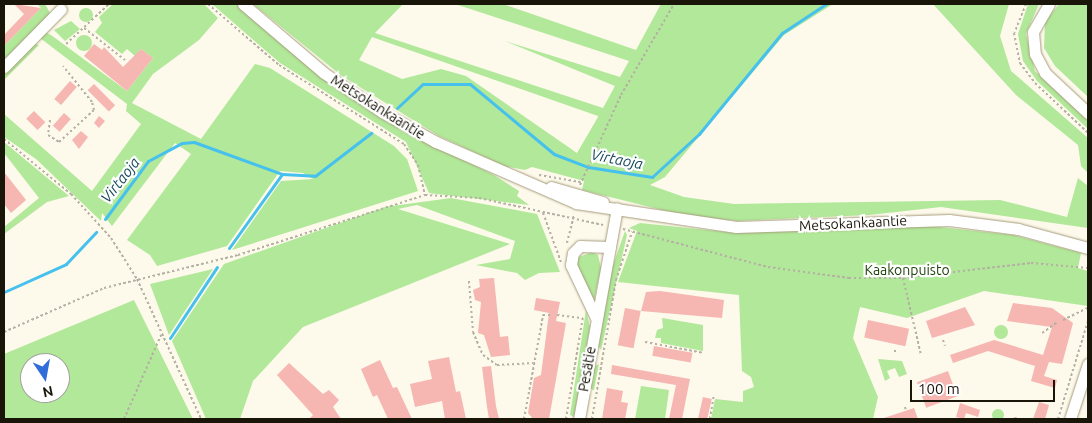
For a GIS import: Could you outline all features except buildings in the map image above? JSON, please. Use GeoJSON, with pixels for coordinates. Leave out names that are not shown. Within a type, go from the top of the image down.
{"type":"FeatureCollection","features":[{"type":"Feature","properties":{"kind":"street","name":"Metsokankaantie"},"geometry":{"type":"LineString","coordinates":[[243,4],[324,73],[382,112],[436,142],[530,183],[579,192],[617,208],[736,227],[949,220],[1018,230],[1088,248]]}},
{"type":"Feature","properties":{"kind":"street"},"geometry":{"type":"LineString","coordinates":[[1049,4],[1033,32],[1035,54],[1045,72],[1088,113]]}},
{"type":"Feature","properties":{"kind":"street"},"geometry":{"type":"LineString","coordinates":[[4,67],[61,9]]}},
{"type":"Feature","properties":{"kind":"street","name":"Pesätie"},"geometry":{"type":"LineString","coordinates":[[579,419],[617,208]]}},
{"type":"Feature","properties":{"kind":"street"},"geometry":{"type":"LineString","coordinates":[[596,318],[571,265],[573,253],[580,246],[610,247]]}},
{"type":"Feature","properties":{"kind":"street"},"geometry":{"type":"LineString","coordinates":[[1070,419],[1088,364]]}},
{"type":"Feature","properties":{"kind":"path"},"geometry":{"type":"LineString","coordinates":[[66,44],[110,4]]}},
{"type":"Feature","properties":{"kind":"path"},"geometry":{"type":"LineString","coordinates":[[208,4],[279,65],[404,144],[418,164],[425,195]]}},
{"type":"Feature","properties":{"kind":"path"},"geometry":{"type":"LineString","coordinates":[[539,175],[580,182],[592,153],[674,4]]}},
{"type":"Feature","properties":{"kind":"path"},"geometry":{"type":"LineString","coordinates":[[84,28],[125,60]]}},
{"type":"Feature","properties":{"kind":"path"},"geometry":{"type":"LineString","coordinates":[[50,120],[48,135],[59,142],[94,110],[92,102],[63,66]]}},
{"type":"Feature","properties":{"kind":"path"},"geometry":{"type":"LineString","coordinates":[[4,139],[92,215],[137,279],[201,419]]}},
{"type":"Feature","properties":{"kind":"path"},"geometry":{"type":"LineString","coordinates":[[4,332],[76,298],[137,279],[238,254],[425,195],[479,198],[613,227],[805,274],[903,278],[1031,263],[1088,268]]}},
{"type":"Feature","properties":{"kind":"path"},"geometry":{"type":"LineString","coordinates":[[543,213],[562,264],[564,255]]}},
{"type":"Feature","properties":{"kind":"path"},"geometry":{"type":"LineString","coordinates":[[567,246],[574,220]]}},
{"type":"Feature","properties":{"kind":"path"},"geometry":{"type":"LineString","coordinates":[[592,419],[616,280],[632,232]]}},
{"type":"Feature","properties":{"kind":"path"},"geometry":{"type":"LineString","coordinates":[[903,278],[921,355]]}},
{"type":"Feature","properties":{"kind":"path"},"geometry":{"type":"LineString","coordinates":[[469,281],[472,332],[483,355],[497,365],[534,363]]}},
{"type":"Feature","properties":{"kind":"path"},"geometry":{"type":"LineString","coordinates":[[1063,320],[1088,308]]}},
{"type":"Feature","properties":{"kind":"path"},"geometry":{"type":"LineString","coordinates":[[567,419],[583,314]]}},
{"type":"Feature","properties":{"kind":"path"},"geometry":{"type":"LineString","coordinates":[[524,419],[544,315],[551,315]]}},
{"type":"Feature","properties":{"kind":"path"},"geometry":{"type":"LineString","coordinates":[[557,315],[583,318]]}},
{"type":"Feature","properties":{"kind":"path"},"geometry":{"type":"LineString","coordinates":[[1042,333],[1058,322]]}},
{"type":"Feature","properties":{"kind":"path"},"geometry":{"type":"LineString","coordinates":[[1058,419],[1088,322]]}},
{"type":"Feature","properties":{"kind":"path"},"geometry":{"type":"LineString","coordinates":[[124,419],[161,335]]}},
{"type":"Feature","properties":{"kind":"path"},"geometry":{"type":"LineString","coordinates":[[942,340],[945,346]]}},
{"type":"Feature","properties":{"kind":"path"},"geometry":{"type":"LineString","coordinates":[[645,342],[704,353]]}},
{"type":"Feature","properties":{"kind":"path"},"geometry":{"type":"LineString","coordinates":[[710,419],[714,395]]}},
{"type":"Feature","properties":{"kind":"path"},"geometry":{"type":"LineString","coordinates":[[1014,418],[1019,419]]}},
{"type":"Feature","properties":{"kind":"green space"},"geometry":{"type":"Polygon","coordinates":[[[37,4],[45,4],[50,13],[4,61],[4,46],[41,8],[37,4]]]}},
{"type":"Feature","properties":{"kind":"green space"},"geometry":{"type":"Polygon","coordinates":[[[113,4],[204,4],[218,18],[199,40],[153,74],[132,103],[201,139],[255,64],[270,68],[394,146],[407,159],[418,191],[232,250],[281,181],[313,179],[303,173],[280,171],[227,246],[157,266],[150,255],[127,240],[191,154],[175,143],[112,226],[102,213],[101,221],[36,159],[4,137],[4,114],[92,191],[141,124],[126,111],[127,104],[40,38],[45,32],[51,35],[127,91],[153,58],[141,49],[135,56],[127,49],[122,54],[95,32],[102,23],[99,17],[113,4]]]}},
{"type":"Feature","properties":{"kind":"green space"},"geometry":{"type":"Polygon","coordinates":[[[212,4],[239,4],[414,136],[494,175],[519,191],[517,196],[529,205],[429,193],[406,142],[280,63],[212,4]]]}},
{"type":"Feature","properties":{"kind":"green space"},"geometry":{"type":"Polygon","coordinates":[[[253,4],[403,4],[375,33],[603,108],[615,86],[505,41],[620,77],[629,61],[455,4],[503,4],[636,50],[661,4],[833,4],[784,35],[665,177],[650,185],[684,197],[734,204],[1000,200],[1067,217],[1078,178],[1088,186],[1088,228],[941,207],[869,215],[737,221],[678,214],[582,190],[584,181],[532,167],[525,170],[504,166],[439,136],[342,76],[253,4]],[[372,37],[359,60],[402,79],[441,69],[466,76],[577,153],[598,116],[372,37]]]}},
{"type":"Feature","properties":{"kind":"green space"},"geometry":{"type":"Polygon","coordinates":[[[933,4],[1009,4],[1000,36],[1011,71],[1088,138],[1088,173],[1081,166],[1078,145],[1016,95],[933,4]]]}},
{"type":"Feature","properties":{"kind":"green space"},"geometry":{"type":"Polygon","coordinates":[[[1028,4],[1039,4],[1026,34],[1035,71],[1088,121],[1088,129],[1037,81],[1023,61],[1018,34],[1028,4]]]}},
{"type":"Feature","properties":{"kind":"green space"},"geometry":{"type":"Polygon","coordinates":[[[1059,4],[1088,4],[1088,97],[1055,66],[1044,48],[1045,22],[1059,4]]]}},
{"type":"Feature","properties":{"kind":"green space"},"geometry":{"type":"Polygon","coordinates":[[[83,8],[89,8],[93,15],[89,22],[83,22],[79,18],[79,12],[83,8]]]}},
{"type":"Feature","properties":{"kind":"green space"},"geometry":{"type":"Polygon","coordinates":[[[71,21],[80,29],[65,41],[54,30],[71,21]]]}},
{"type":"Feature","properties":{"kind":"green space"},"geometry":{"type":"Polygon","coordinates":[[[81,35],[87,35],[92,40],[90,49],[81,51],[76,46],[76,40],[81,35]]]}},
{"type":"Feature","properties":{"kind":"green space"},"geometry":{"type":"Polygon","coordinates":[[[32,43],[39,45],[4,80],[4,73],[32,43]]]}},
{"type":"Feature","properties":{"kind":"green space"},"geometry":{"type":"Polygon","coordinates":[[[4,142],[69,196],[47,202],[4,234],[4,227],[39,198],[4,153],[4,142]]]}},
{"type":"Feature","properties":{"kind":"green space"},"geometry":{"type":"Polygon","coordinates":[[[451,198],[537,214],[560,272],[539,273],[525,280],[517,273],[476,265],[510,259],[515,241],[417,205],[398,209],[510,244],[303,327],[253,381],[240,419],[206,419],[172,341],[224,264],[385,207],[451,198]]]}},
{"type":"Feature","properties":{"kind":"green space","name":"Kaakonpuisto"},"geometry":{"type":"Polygon","coordinates":[[[640,223],[736,233],[912,224],[1013,235],[1081,253],[1078,268],[1088,271],[1088,306],[984,291],[907,318],[860,307],[853,338],[878,397],[873,419],[711,419],[715,399],[743,402],[743,391],[754,387],[751,377],[742,371],[739,295],[618,282],[637,231],[629,228],[640,223]]]}},
{"type":"Feature","properties":{"kind":"green space"},"geometry":{"type":"Polygon","coordinates":[[[625,231],[627,235],[601,350],[597,344],[610,274],[625,231]]]}},
{"type":"Feature","properties":{"kind":"green space"},"geometry":{"type":"Polygon","coordinates":[[[592,252],[598,255],[601,268],[594,300],[576,265],[579,257],[592,252]]]}},
{"type":"Feature","properties":{"kind":"green space"},"geometry":{"type":"Polygon","coordinates":[[[213,269],[169,335],[150,284],[213,269]]]}},
{"type":"Feature","properties":{"kind":"green space"},"geometry":{"type":"Polygon","coordinates":[[[134,300],[193,419],[4,419],[4,354],[134,300]]]}},
{"type":"Feature","properties":{"kind":"green space"},"geometry":{"type":"Polygon","coordinates":[[[586,310],[590,327],[574,417],[570,415],[586,310]]]}},
{"type":"Feature","properties":{"kind":"green space"},"geometry":{"type":"Polygon","coordinates":[[[662,318],[703,325],[703,351],[661,343],[661,338],[655,338],[657,330],[663,328],[662,318]]]}},
{"type":"Feature","properties":{"kind":"green space"},"geometry":{"type":"Polygon","coordinates":[[[1001,325],[1006,327],[1008,332],[1006,337],[1001,339],[996,337],[994,332],[996,327],[1001,325]]]}},
{"type":"Feature","properties":{"kind":"green space"},"geometry":{"type":"Polygon","coordinates":[[[878,359],[902,361],[907,374],[899,377],[895,368],[887,371],[890,378],[885,381],[878,359]]]}},
{"type":"Feature","properties":{"kind":"green space"},"geometry":{"type":"Polygon","coordinates":[[[599,364],[594,390],[589,389],[593,367],[599,364]]]}},
{"type":"Feature","properties":{"kind":"green space"},"geometry":{"type":"Polygon","coordinates":[[[641,386],[669,390],[665,419],[635,419],[641,386]]]}},
{"type":"Feature","properties":{"kind":"green space"},"geometry":{"type":"Polygon","coordinates":[[[996,409],[1000,409],[1004,415],[1000,421],[996,421],[992,417],[992,413],[996,409]]]}},
{"type":"Feature","properties":{"kind":"waterway","name":"Virtaoja"},"geometry":{"type":"LineString","coordinates":[[397,108],[423,84],[470,84],[554,154],[588,167],[652,177],[699,134],[782,33],[826,4]]}},
{"type":"Feature","properties":{"kind":"waterway","name":"Virtaoja"},"geometry":{"type":"LineString","coordinates":[[105,219],[148,161],[182,143],[194,142],[282,174],[315,176],[371,133]]}},
{"type":"Feature","properties":{"kind":"waterway"},"geometry":{"type":"LineString","coordinates":[[229,248],[282,174]]}},
{"type":"Feature","properties":{"kind":"waterway","name":"Virtaoja"},"geometry":{"type":"LineString","coordinates":[[4,292],[66,264],[96,232]]}},
{"type":"Feature","properties":{"kind":"waterway"},"geometry":{"type":"LineString","coordinates":[[170,338],[217,267]]}}]}
